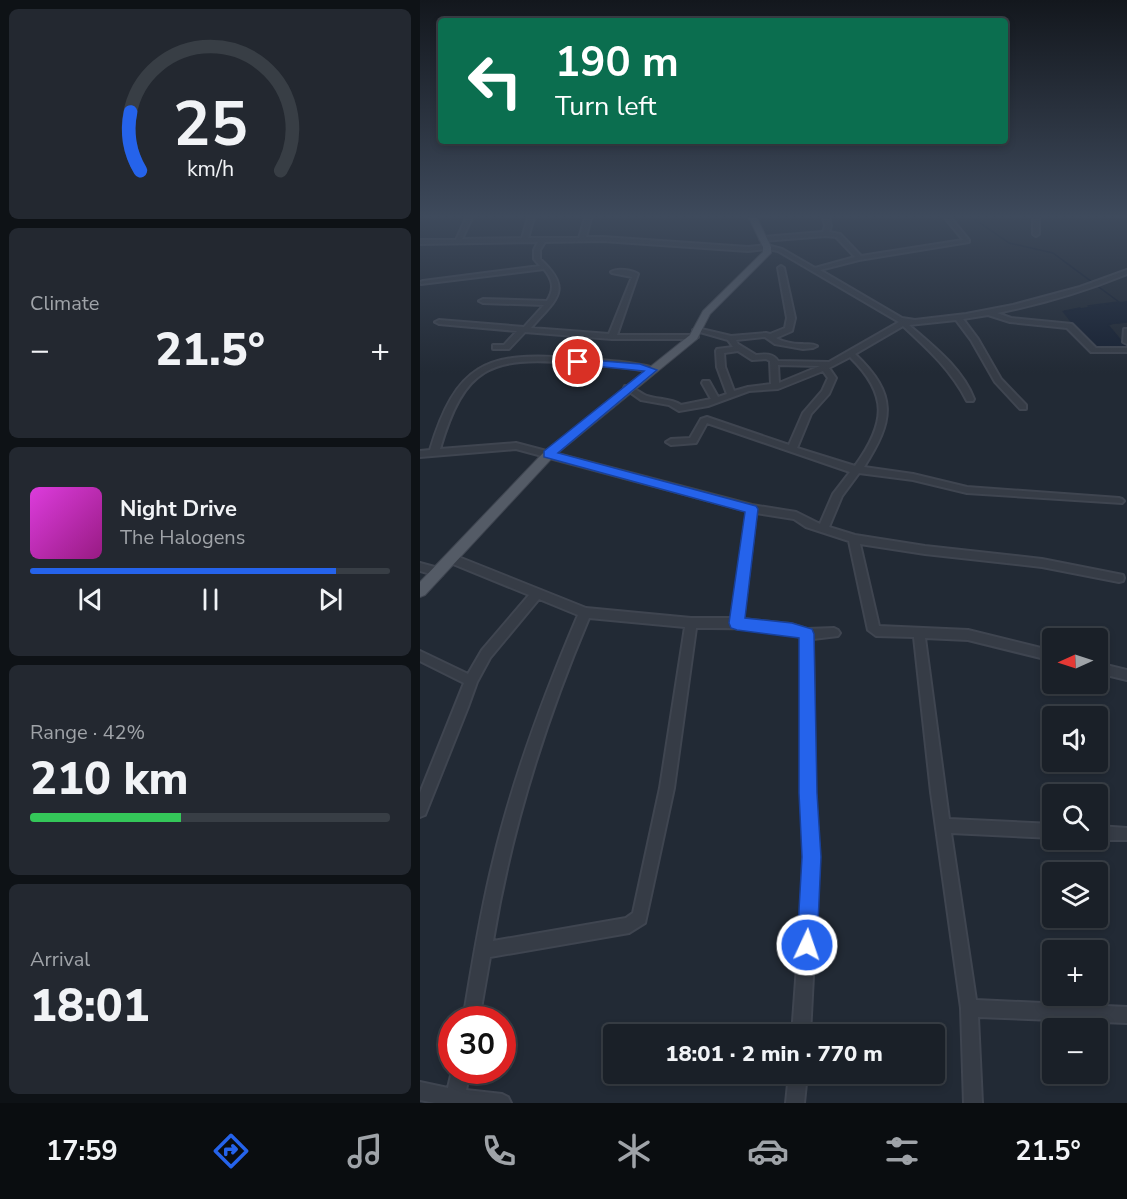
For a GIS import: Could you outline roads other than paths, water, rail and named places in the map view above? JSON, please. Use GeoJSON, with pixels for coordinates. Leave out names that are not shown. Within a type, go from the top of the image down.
{"type":"FeatureCollection","features":[{"type":"Feature","properties":{"kind":"main road"},"geometry":{"type":"LineString","coordinates":[[420,591],[549,454],[695,333],[716,302],[745,269]]}},
{"type":"Feature","properties":{"kind":"street"},"geometry":{"type":"LineString","coordinates":[[423,283],[527,269]]}},
{"type":"Feature","properties":{"kind":"street"},"geometry":{"type":"LineString","coordinates":[[496,347],[506,347],[554,297],[557,282],[548,269]]}},
{"type":"Feature","properties":{"kind":"street"},"geometry":{"type":"LineString","coordinates":[[771,337],[789,329],[791,318],[781,269]]}},
{"type":"Feature","properties":{"kind":"street"},"geometry":{"type":"LineString","coordinates":[[813,270],[904,322],[949,366],[965,387],[970,399]]}},
{"type":"Feature","properties":{"kind":"street"},"geometry":{"type":"LineString","coordinates":[[612,337],[635,277],[635,274],[614,272]]}},
{"type":"Feature","properties":{"kind":"street"},"geometry":{"type":"LineString","coordinates":[[628,388],[644,398],[672,403],[679,408],[705,404],[748,389],[776,387],[827,366],[904,322],[958,318],[990,312],[1094,284],[1127,272]]}},
{"type":"Feature","properties":{"kind":"street"},"geometry":{"type":"LineString","coordinates":[[483,301],[548,303]]}},
{"type":"Feature","properties":{"kind":"street"},"geometry":{"type":"LineString","coordinates":[[990,312],[1010,320],[1069,326],[1094,350],[1127,350]]}},
{"type":"Feature","properties":{"kind":"street"},"geometry":{"type":"LineString","coordinates":[[958,318],[974,339],[998,380],[1023,407]]}},
{"type":"Feature","properties":{"kind":"street"},"geometry":{"type":"LineString","coordinates":[[439,322],[612,337],[695,333],[731,338],[766,335],[775,341],[802,347],[813,346]]}},
{"type":"Feature","properties":{"kind":"street"},"geometry":{"type":"LineString","coordinates":[[1127,331],[1127,342]]}},
{"type":"Feature","properties":{"kind":"street"},"geometry":{"type":"LineString","coordinates":[[731,338],[740,348],[755,358],[771,358],[775,363],[776,387]]}},
{"type":"Feature","properties":{"kind":"street"},"geometry":{"type":"LineString","coordinates":[[731,394],[727,377],[720,367],[719,354],[720,351],[740,348]]}},
{"type":"Feature","properties":{"kind":"street"},"geometry":{"type":"LineString","coordinates":[[824,528],[839,493],[879,435],[884,414],[880,385],[863,364],[850,353]]}},
{"type":"Feature","properties":{"kind":"street"},"geometry":{"type":"LineString","coordinates":[[434,453],[454,400],[473,378],[489,366],[516,360],[536,360],[640,367],[651,370]]}},
{"type":"Feature","properties":{"kind":"street"},"geometry":{"type":"LineString","coordinates":[[775,363],[827,366]]}},
{"type":"Feature","properties":{"kind":"street"},"geometry":{"type":"LineString","coordinates":[[792,449],[807,413],[831,385],[832,378],[827,366]]}},
{"type":"Feature","properties":{"kind":"street"},"geometry":{"type":"LineString","coordinates":[[706,383],[715,399]]}},
{"type":"Feature","properties":{"kind":"street"},"geometry":{"type":"LineString","coordinates":[[670,442],[693,441],[704,421],[707,420],[832,464],[856,469],[913,477],[967,490],[1119,501]]}},
{"type":"Feature","properties":{"kind":"street"},"geometry":{"type":"LineString","coordinates":[[420,454],[516,446],[752,509],[796,516],[854,539],[925,550],[1042,563],[1119,578]]}},
{"type":"Feature","properties":{"kind":"street"},"geometry":{"type":"LineString","coordinates":[[737,623],[752,509]]}},
{"type":"Feature","properties":{"kind":"street"},"geometry":{"type":"LineString","coordinates":[[854,539],[872,627],[882,633],[968,635],[1042,653]]}},
{"type":"Feature","properties":{"kind":"street"},"geometry":{"type":"LineString","coordinates":[[452,559],[585,613],[692,623],[737,623],[792,629],[807,634],[834,633]]}},
{"type":"Feature","properties":{"kind":"street"},"geometry":{"type":"LineString","coordinates":[[420,567],[438,572]]}},
{"type":"Feature","properties":{"kind":"street"},"geometry":{"type":"LineString","coordinates":[[420,810],[471,680],[486,654],[537,594]]}},
{"type":"Feature","properties":{"kind":"street"},"geometry":{"type":"LineString","coordinates":[[474,1006],[501,860],[523,780],[551,696],[585,613]]}},
{"type":"Feature","properties":{"kind":"street"},"geometry":{"type":"LineString","coordinates":[[484,950],[629,925],[640,918],[667,788],[692,623]]}},
{"type":"Feature","properties":{"kind":"street"},"geometry":{"type":"LineString","coordinates":[[919,633],[969,1008],[973,1103]]}},
{"type":"Feature","properties":{"kind":"street"},"geometry":{"type":"LineString","coordinates":[[802,1024],[812,857],[808,793],[807,634]]}},
{"type":"Feature","properties":{"kind":"street"},"geometry":{"type":"LineString","coordinates":[[420,656],[442,664],[457,676],[471,680]]}},
{"type":"Feature","properties":{"kind":"street"},"geometry":{"type":"LineString","coordinates":[[1108,670],[1127,675]]}},
{"type":"Feature","properties":{"kind":"street"},"geometry":{"type":"LineString","coordinates":[[944,826],[1042,830]]}},
{"type":"Feature","properties":{"kind":"street"},"geometry":{"type":"LineString","coordinates":[[1108,833],[1125,834]]}},
{"type":"Feature","properties":{"kind":"street"},"geometry":{"type":"LineString","coordinates":[[969,1008],[1127,1015]]}},
{"type":"Feature","properties":{"kind":"street"},"geometry":{"type":"LineString","coordinates":[[455,1098],[458,1084]]}},
{"type":"Feature","properties":{"kind":"street"},"geometry":{"type":"LineString","coordinates":[[795,1103],[797,1084]]}},
{"type":"Feature","properties":{"kind":"street"},"geometry":{"type":"LineString","coordinates":[[420,1091],[455,1098],[502,1103]]}},
{"type":"Feature","properties":{"kind":"water"},"geometry":{"type":"Polygon","coordinates":[[[1127,301],[1127,322],[1108,325],[1127,349],[1090,347],[1062,311],[1127,301]]]}},
{"type":"Feature","properties":{"kind":"waterway"},"geometry":{"type":"LineString","coordinates":[[1075,269],[1119,302],[1127,305]]}},
{"type":"Feature","properties":{"kind":"waterway"},"geometry":{"type":"LineString","coordinates":[[1088,306],[1118,302]]}},
{"type":"Feature","properties":{"kind":"waterway"},"geometry":{"type":"LineString","coordinates":[[1065,311],[1080,308]]}},
{"type":"Feature","properties":{"kind":"waterway"},"geometry":{"type":"LineString","coordinates":[[1117,323],[1127,322]]}},
{"type":"Feature","properties":{"kind":"waterway"},"geometry":{"type":"LineString","coordinates":[[1111,324],[1108,325],[1127,348]]}}]}
